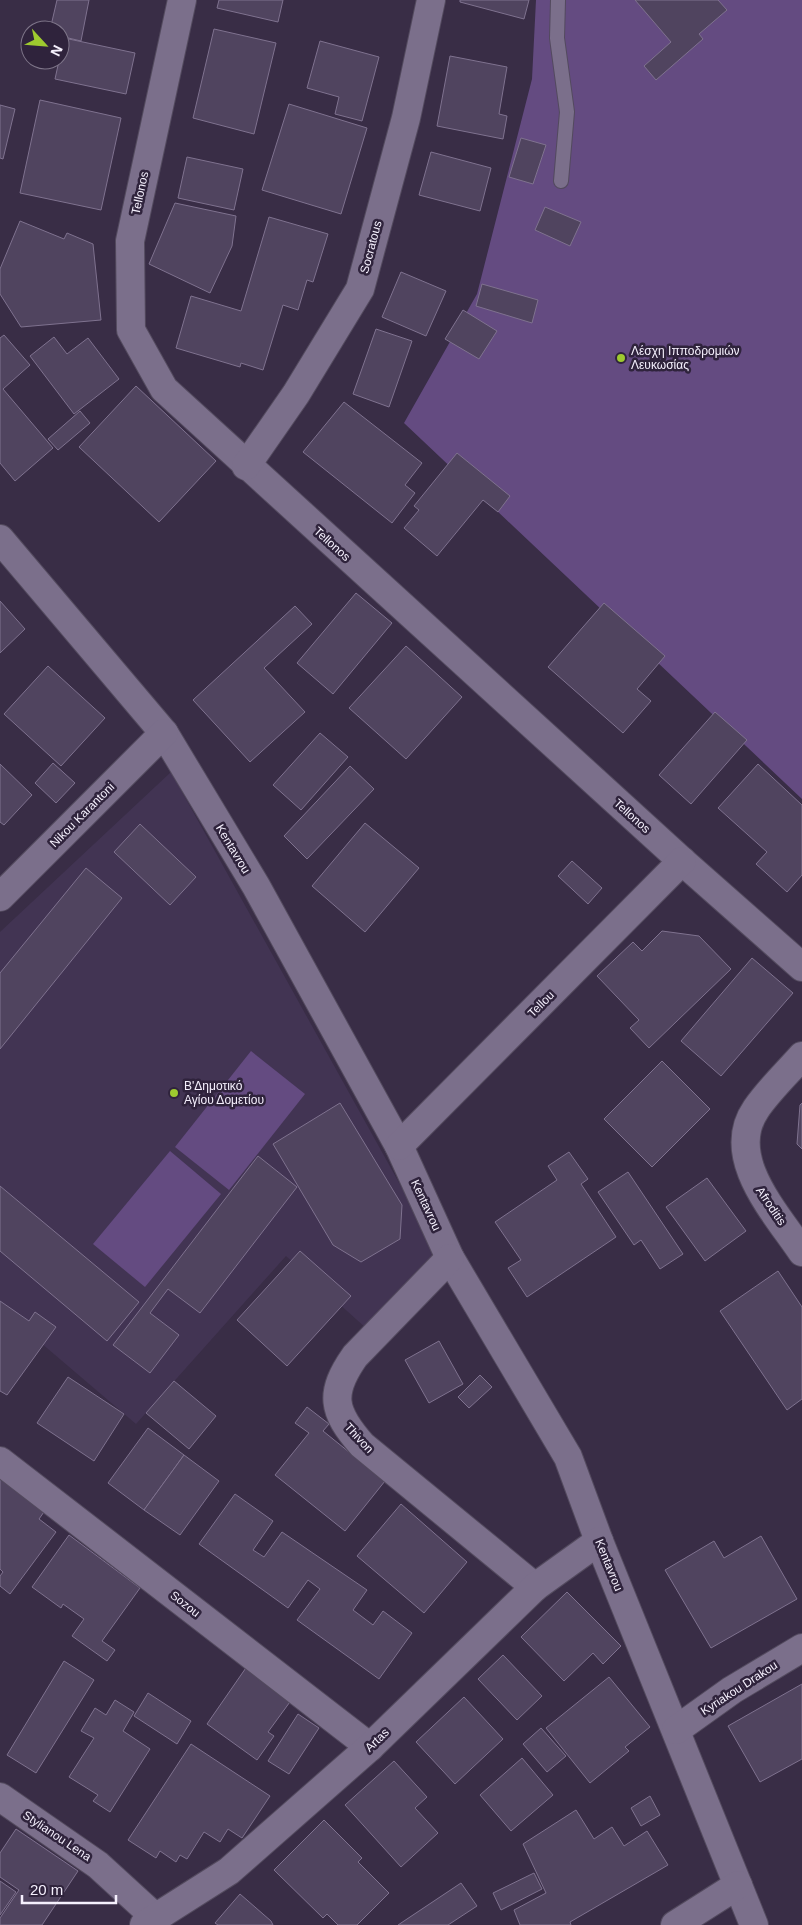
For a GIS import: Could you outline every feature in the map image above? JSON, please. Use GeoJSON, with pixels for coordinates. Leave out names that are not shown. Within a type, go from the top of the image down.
{"type":"FeatureCollection","features":[{"type":"Feature","properties":{"kind":"street","name":"Tellonos"},"geometry":{"type":"LineString","coordinates":[[182,0],[130,241],[130,330],[164,389],[246,466],[682,861],[802,967]]}},
{"type":"Feature","properties":{"kind":"street","name":"Socratous"},"geometry":{"type":"LineString","coordinates":[[246,466],[296,394],[360,289],[406,118],[431,0]]}},
{"type":"Feature","properties":{"kind":"street","name":"Kentavrou"},"geometry":{"type":"LineString","coordinates":[[0,539],[164,733],[256,886],[398,1146],[450,1258],[568,1457],[599,1541],[754,1925]]}},
{"type":"Feature","properties":{"kind":"street","name":"Nikou Karantoni"},"geometry":{"type":"LineString","coordinates":[[0,897],[164,733]]}},
{"type":"Feature","properties":{"kind":"street","name":"Tellou"},"geometry":{"type":"LineString","coordinates":[[398,1146],[682,861]]}},
{"type":"Feature","properties":{"kind":"street","name":"Afroditis"},"geometry":{"type":"LineString","coordinates":[[802,1056],[755,1110],[744,1142],[752,1178],[802,1252]]}},
{"type":"Feature","properties":{"kind":"street","name":"Thivon"},"geometry":{"type":"LineString","coordinates":[[450,1258],[355,1356],[343,1372],[336,1404],[340,1418],[362,1445],[535,1587]]}},
{"type":"Feature","properties":{"kind":"street","name":"Sozou"},"geometry":{"type":"LineString","coordinates":[[0,1461],[370,1747]]}},
{"type":"Feature","properties":{"kind":"street","name":"Artas"},"geometry":{"type":"LineString","coordinates":[[150,1921],[229,1871],[370,1747],[535,1587],[599,1541]]}},
{"type":"Feature","properties":{"kind":"street","name":"Kyriakou Drakou"},"geometry":{"type":"LineString","coordinates":[[676,1730],[732,1690],[802,1648]]}},
{"type":"Feature","properties":{"kind":"street","name":"Stylianou Lena"},"geometry":{"type":"LineString","coordinates":[[0,1797],[98,1865],[150,1921]]}},
{"type":"Feature","properties":{"kind":"street"},"geometry":{"type":"LineString","coordinates":[[675,1925],[738,1885]]}},
{"type":"Feature","properties":{"kind":"lane"},"geometry":{"type":"LineString","coordinates":[[558,0],[558,38],[567,112],[561,181]]}},
{"type":"Feature","properties":{"kind":"shaded area","name":"Λέσχη Ιπποδρομιών Λευκωσίας"},"geometry":{"type":"Polygon","coordinates":[[[536,0],[802,0],[802,799],[404,423],[477,294],[532,79],[536,0]]]}},
{"type":"Feature","properties":{"kind":"shaded area","name":"Β'Δημοτικό Αγίου Δομετίου"},"geometry":{"type":"Polygon","coordinates":[[[171,772],[438,1253],[367,1329],[286,1256],[136,1424],[0,1308],[0,932],[171,772]]]}},
{"type":"Feature","properties":{"kind":"shaded area"},"geometry":{"type":"Polygon","coordinates":[[[251,1051],[305,1094],[229,1190],[175,1147],[251,1051]]]}},
{"type":"Feature","properties":{"kind":"shaded area"},"geometry":{"type":"Polygon","coordinates":[[[170,1151],[221,1194],[145,1287],[93,1244],[170,1151]]]}},
{"type":"Feature","properties":{"kind":"building"},"geometry":{"type":"Polygon","coordinates":[[[57,0],[89,0],[81,41],[70,38],[70,20],[52,20],[57,0]]]}},
{"type":"Feature","properties":{"kind":"building"},"geometry":{"type":"Polygon","coordinates":[[[219,0],[283,0],[278,22],[217,8],[219,0]]]}},
{"type":"Feature","properties":{"kind":"building"},"geometry":{"type":"Polygon","coordinates":[[[460,0],[529,0],[524,19],[460,2],[460,0]]]}},
{"type":"Feature","properties":{"kind":"building"},"geometry":{"type":"Polygon","coordinates":[[[635,0],[718,0],[727,10],[699,34],[703,39],[656,80],[644,66],[671,42],[635,0]]]}},
{"type":"Feature","properties":{"kind":"building"},"geometry":{"type":"Polygon","coordinates":[[[214,29],[276,43],[254,134],[193,118],[214,29]]]}},
{"type":"Feature","properties":{"kind":"building"},"geometry":{"type":"Polygon","coordinates":[[[70,39],[135,53],[126,94],[55,79],[57,70],[70,70],[70,39]]]}},
{"type":"Feature","properties":{"kind":"building"},"geometry":{"type":"Polygon","coordinates":[[[320,41],[379,57],[362,121],[335,114],[339,97],[307,88],[320,41]]]}},
{"type":"Feature","properties":{"kind":"building"},"geometry":{"type":"Polygon","coordinates":[[[450,56],[507,67],[499,114],[507,116],[503,139],[437,126],[450,56]]]}},
{"type":"Feature","properties":{"kind":"building"},"geometry":{"type":"Polygon","coordinates":[[[40,100],[121,118],[101,210],[20,193],[40,100]]]}},
{"type":"Feature","properties":{"kind":"building"},"geometry":{"type":"Polygon","coordinates":[[[289,104],[367,128],[341,214],[262,190],[289,104]]]}},
{"type":"Feature","properties":{"kind":"building"},"geometry":{"type":"Polygon","coordinates":[[[0,105],[15,109],[3,159],[0,158],[0,105]]]}},
{"type":"Feature","properties":{"kind":"building"},"geometry":{"type":"Polygon","coordinates":[[[521,138],[546,145],[533,184],[509,177],[521,138]]]}},
{"type":"Feature","properties":{"kind":"building"},"geometry":{"type":"Polygon","coordinates":[[[431,152],[491,168],[480,211],[419,195],[431,152]]]}},
{"type":"Feature","properties":{"kind":"building"},"geometry":{"type":"Polygon","coordinates":[[[187,157],[243,169],[234,210],[178,198],[187,157]]]}},
{"type":"Feature","properties":{"kind":"building"},"geometry":{"type":"Polygon","coordinates":[[[175,203],[236,216],[232,246],[210,293],[149,264],[175,203]]]}},
{"type":"Feature","properties":{"kind":"building"},"geometry":{"type":"Polygon","coordinates":[[[545,207],[581,222],[570,246],[535,230],[545,207]]]}},
{"type":"Feature","properties":{"kind":"building"},"geometry":{"type":"Polygon","coordinates":[[[269,217],[328,234],[313,282],[307,280],[298,310],[283,305],[263,370],[241,363],[240,367],[176,348],[191,296],[241,311],[269,217]]]}},
{"type":"Feature","properties":{"kind":"building"},"geometry":{"type":"Polygon","coordinates":[[[20,221],[64,239],[67,233],[93,244],[101,320],[21,327],[0,294],[0,269],[20,221]]]}},
{"type":"Feature","properties":{"kind":"building"},"geometry":{"type":"Polygon","coordinates":[[[401,272],[446,291],[426,336],[382,317],[401,272]]]}},
{"type":"Feature","properties":{"kind":"building"},"geometry":{"type":"Polygon","coordinates":[[[482,284],[538,300],[532,323],[476,306],[482,284]]]}},
{"type":"Feature","properties":{"kind":"building"},"geometry":{"type":"Polygon","coordinates":[[[463,310],[497,331],[479,359],[445,339],[463,310]]]}},
{"type":"Feature","properties":{"kind":"building"},"geometry":{"type":"Polygon","coordinates":[[[376,329],[412,341],[389,407],[353,394],[376,329]]]}},
{"type":"Feature","properties":{"kind":"building"},"geometry":{"type":"Polygon","coordinates":[[[4,335],[30,365],[3,389],[53,448],[15,481],[0,463],[0,338],[4,335]]]}},
{"type":"Feature","properties":{"kind":"building"},"geometry":{"type":"Polygon","coordinates":[[[54,337],[67,354],[88,338],[119,379],[74,414],[30,356],[54,337]]]}},
{"type":"Feature","properties":{"kind":"building"},"geometry":{"type":"Polygon","coordinates":[[[136,386],[216,461],[159,522],[79,447],[136,386]]]}},
{"type":"Feature","properties":{"kind":"building"},"geometry":{"type":"Polygon","coordinates":[[[344,402],[422,463],[405,485],[415,493],[392,523],[303,452],[344,402]]]}},
{"type":"Feature","properties":{"kind":"building"},"geometry":{"type":"Polygon","coordinates":[[[80,411],[90,423],[58,450],[48,439],[80,411]]]}},
{"type":"Feature","properties":{"kind":"building"},"geometry":{"type":"Polygon","coordinates":[[[457,453],[510,496],[498,512],[483,500],[437,556],[404,528],[419,510],[414,506],[457,453]]]}},
{"type":"Feature","properties":{"kind":"building"},"geometry":{"type":"Polygon","coordinates":[[[356,593],[392,623],[333,694],[297,663],[356,593]]]}},
{"type":"Feature","properties":{"kind":"building"},"geometry":{"type":"Polygon","coordinates":[[[0,601],[25,629],[0,653],[0,601]]]}},
{"type":"Feature","properties":{"kind":"building"},"geometry":{"type":"Polygon","coordinates":[[[604,603],[665,656],[637,689],[651,701],[623,733],[548,667],[604,603]]]}},
{"type":"Feature","properties":{"kind":"building"},"geometry":{"type":"Polygon","coordinates":[[[295,606],[312,624],[264,668],[305,712],[250,762],[193,700],[295,606]]]}},
{"type":"Feature","properties":{"kind":"building"},"geometry":{"type":"Polygon","coordinates":[[[406,646],[462,697],[406,759],[349,708],[406,646]]]}},
{"type":"Feature","properties":{"kind":"building"},"geometry":{"type":"Polygon","coordinates":[[[48,666],[105,718],[61,766],[4,714],[48,666]]]}},
{"type":"Feature","properties":{"kind":"building"},"geometry":{"type":"Polygon","coordinates":[[[715,712],[747,740],[691,804],[659,775],[715,712]]]}},
{"type":"Feature","properties":{"kind":"building"},"geometry":{"type":"Polygon","coordinates":[[[320,733],[348,757],[301,810],[273,785],[320,733]]]}},
{"type":"Feature","properties":{"kind":"building"},"geometry":{"type":"Polygon","coordinates":[[[53,763],[75,783],[56,803],[35,783],[53,763]]]}},
{"type":"Feature","properties":{"kind":"building"},"geometry":{"type":"Polygon","coordinates":[[[0,764],[32,795],[4,825],[0,822],[0,764]]]}},
{"type":"Feature","properties":{"kind":"building"},"geometry":{"type":"Polygon","coordinates":[[[758,764],[802,805],[802,875],[787,892],[756,864],[767,852],[718,808],[758,764]]]}},
{"type":"Feature","properties":{"kind":"building"},"geometry":{"type":"Polygon","coordinates":[[[350,766],[374,789],[307,859],[284,836],[350,766]]]}},
{"type":"Feature","properties":{"kind":"building"},"geometry":{"type":"Polygon","coordinates":[[[365,823],[419,868],[365,932],[312,886],[365,823]]]}},
{"type":"Feature","properties":{"kind":"building"},"geometry":{"type":"Polygon","coordinates":[[[140,824],[196,877],[170,905],[114,852],[140,824]]]}},
{"type":"Feature","properties":{"kind":"building"},"geometry":{"type":"Polygon","coordinates":[[[572,861],[602,888],[588,904],[558,876],[572,861]]]}},
{"type":"Feature","properties":{"kind":"building"},"geometry":{"type":"Polygon","coordinates":[[[86,868],[122,898],[0,1049],[0,973],[86,868]]]}},
{"type":"Feature","properties":{"kind":"building"},"geometry":{"type":"Polygon","coordinates":[[[662,931],[699,936],[731,969],[649,1048],[630,1028],[639,1020],[597,976],[633,942],[642,951],[662,931]]]}},
{"type":"Feature","properties":{"kind":"building"},"geometry":{"type":"Polygon","coordinates":[[[752,958],[793,993],[721,1076],[681,1041],[752,958]]]}},
{"type":"Feature","properties":{"kind":"building"},"geometry":{"type":"Polygon","coordinates":[[[662,1061],[710,1109],[652,1167],[604,1119],[662,1061]]]}},
{"type":"Feature","properties":{"kind":"building"},"geometry":{"type":"Polygon","coordinates":[[[340,1103],[402,1205],[400,1239],[361,1262],[333,1245],[273,1144],[340,1103]]]}},
{"type":"Feature","properties":{"kind":"building"},"geometry":{"type":"Polygon","coordinates":[[[802,1103],[802,1149],[797,1144],[800,1105],[802,1103]]]}},
{"type":"Feature","properties":{"kind":"building"},"geometry":{"type":"Polygon","coordinates":[[[569,1152],[588,1179],[581,1184],[616,1237],[527,1297],[508,1268],[521,1260],[495,1222],[557,1180],[548,1166],[569,1152]]]}},
{"type":"Feature","properties":{"kind":"building"},"geometry":{"type":"Polygon","coordinates":[[[258,1156],[297,1187],[200,1313],[168,1289],[150,1313],[179,1335],[150,1373],[113,1345],[258,1156]]]}},
{"type":"Feature","properties":{"kind":"building"},"geometry":{"type":"Polygon","coordinates":[[[628,1172],[683,1254],[660,1269],[641,1240],[634,1245],[598,1192],[628,1172]]]}},
{"type":"Feature","properties":{"kind":"building"},"geometry":{"type":"Polygon","coordinates":[[[707,1178],[746,1231],[705,1261],[666,1207],[707,1178]]]}},
{"type":"Feature","properties":{"kind":"building"},"geometry":{"type":"Polygon","coordinates":[[[0,1186],[139,1302],[107,1341],[0,1251],[0,1186]]]}},
{"type":"Feature","properties":{"kind":"building"},"geometry":{"type":"Polygon","coordinates":[[[300,1251],[351,1296],[287,1366],[237,1320],[300,1251]]]}},
{"type":"Feature","properties":{"kind":"building"},"geometry":{"type":"Polygon","coordinates":[[[778,1271],[802,1307],[802,1399],[787,1410],[720,1311],[778,1271]]]}},
{"type":"Feature","properties":{"kind":"building"},"geometry":{"type":"Polygon","coordinates":[[[0,1301],[29,1321],[35,1312],[56,1327],[7,1395],[0,1391],[0,1301]]]}},
{"type":"Feature","properties":{"kind":"building"},"geometry":{"type":"Polygon","coordinates":[[[439,1341],[463,1384],[429,1403],[405,1360],[439,1341]]]}},
{"type":"Feature","properties":{"kind":"building"},"geometry":{"type":"Polygon","coordinates":[[[480,1375],[492,1387],[469,1408],[458,1397],[480,1375]]]}},
{"type":"Feature","properties":{"kind":"building"},"geometry":{"type":"Polygon","coordinates":[[[68,1377],[124,1414],[94,1461],[37,1423],[68,1377]]]}},
{"type":"Feature","properties":{"kind":"building"},"geometry":{"type":"Polygon","coordinates":[[[174,1381],[216,1416],[189,1449],[146,1413],[174,1381]]]}},
{"type":"Feature","properties":{"kind":"building"},"geometry":{"type":"Polygon","coordinates":[[[307,1407],[329,1424],[323,1431],[385,1481],[345,1531],[275,1475],[309,1433],[295,1423],[307,1407]]]}},
{"type":"Feature","properties":{"kind":"building"},"geometry":{"type":"Polygon","coordinates":[[[148,1428],[184,1455],[144,1510],[108,1483],[148,1428]]]}},
{"type":"Feature","properties":{"kind":"building"},"geometry":{"type":"Polygon","coordinates":[[[184,1455],[219,1481],[180,1535],[144,1510],[184,1455]]]}},
{"type":"Feature","properties":{"kind":"building"},"geometry":{"type":"Polygon","coordinates":[[[0,1476],[46,1509],[39,1519],[56,1532],[10,1594],[0,1586],[0,1576],[3,1572],[0,1569],[0,1476]]]}},
{"type":"Feature","properties":{"kind":"building"},"geometry":{"type":"Polygon","coordinates":[[[235,1494],[273,1521],[253,1550],[264,1557],[282,1532],[367,1590],[353,1610],[373,1625],[383,1611],[412,1633],[379,1679],[297,1620],[320,1589],[308,1580],[288,1608],[199,1544],[235,1494]]]}},
{"type":"Feature","properties":{"kind":"building"},"geometry":{"type":"Polygon","coordinates":[[[401,1504],[467,1562],[424,1613],[357,1556],[401,1504]]]}},
{"type":"Feature","properties":{"kind":"building"},"geometry":{"type":"Polygon","coordinates":[[[69,1535],[140,1588],[102,1641],[115,1650],[107,1661],[72,1636],[84,1619],[63,1604],[61,1608],[32,1587],[69,1535]]]}},
{"type":"Feature","properties":{"kind":"building"},"geometry":{"type":"Polygon","coordinates":[[[761,1536],[797,1599],[711,1648],[665,1570],[714,1541],[724,1558],[761,1536]]]}},
{"type":"Feature","properties":{"kind":"building"},"geometry":{"type":"Polygon","coordinates":[[[567,1592],[621,1646],[603,1664],[593,1653],[564,1681],[521,1637],[567,1592]]]}},
{"type":"Feature","properties":{"kind":"building"},"geometry":{"type":"Polygon","coordinates":[[[503,1655],[542,1696],[517,1720],[478,1679],[503,1655]]]}},
{"type":"Feature","properties":{"kind":"building"},"geometry":{"type":"Polygon","coordinates":[[[64,1661],[94,1680],[36,1773],[7,1755],[64,1661]]]}},
{"type":"Feature","properties":{"kind":"building"},"geometry":{"type":"Polygon","coordinates":[[[250,1662],[295,1695],[268,1732],[274,1736],[257,1760],[207,1724],[250,1662]]]}},
{"type":"Feature","properties":{"kind":"building"},"geometry":{"type":"Polygon","coordinates":[[[609,1677],[650,1727],[625,1747],[629,1751],[590,1783],[546,1728],[609,1677]]]}},
{"type":"Feature","properties":{"kind":"building"},"geometry":{"type":"Polygon","coordinates":[[[802,1684],[802,1759],[760,1782],[728,1726],[802,1684]]]}},
{"type":"Feature","properties":{"kind":"building"},"geometry":{"type":"Polygon","coordinates":[[[148,1693],[191,1721],[177,1744],[134,1716],[148,1693]]]}},
{"type":"Feature","properties":{"kind":"building"},"geometry":{"type":"Polygon","coordinates":[[[464,1697],[503,1739],[455,1784],[416,1742],[464,1697]]]}},
{"type":"Feature","properties":{"kind":"building"},"geometry":{"type":"Polygon","coordinates":[[[115,1700],[134,1712],[123,1731],[150,1749],[110,1812],[93,1801],[98,1795],[69,1777],[94,1738],[81,1731],[95,1708],[106,1715],[115,1700]]]}},
{"type":"Feature","properties":{"kind":"building"},"geometry":{"type":"Polygon","coordinates":[[[298,1714],[319,1728],[289,1774],[268,1761],[298,1714]]]}},
{"type":"Feature","properties":{"kind":"building"},"geometry":{"type":"Polygon","coordinates":[[[541,1728],[566,1756],[547,1772],[523,1744],[541,1728]]]}},
{"type":"Feature","properties":{"kind":"building"},"geometry":{"type":"Polygon","coordinates":[[[191,1744],[270,1796],[242,1838],[228,1829],[220,1842],[204,1832],[187,1859],[180,1855],[176,1862],[160,1851],[156,1858],[128,1840],[191,1744]]]}},
{"type":"Feature","properties":{"kind":"building"},"geometry":{"type":"Polygon","coordinates":[[[522,1758],[553,1795],[511,1831],[480,1795],[522,1758]]]}},
{"type":"Feature","properties":{"kind":"building"},"geometry":{"type":"Polygon","coordinates":[[[394,1761],[427,1797],[415,1808],[438,1833],[401,1867],[345,1805],[394,1761]]]}},
{"type":"Feature","properties":{"kind":"building"},"geometry":{"type":"Polygon","coordinates":[[[650,1796],[660,1815],[641,1826],[631,1808],[650,1796]]]}},
{"type":"Feature","properties":{"kind":"building"},"geometry":{"type":"Polygon","coordinates":[[[576,1810],[594,1839],[612,1827],[624,1846],[647,1831],[668,1865],[570,1922],[571,1925],[520,1925],[514,1910],[546,1893],[523,1844],[576,1810]]]}},
{"type":"Feature","properties":{"kind":"building"},"geometry":{"type":"Polygon","coordinates":[[[324,1820],[362,1858],[358,1862],[389,1893],[357,1925],[338,1925],[327,1914],[323,1918],[274,1870],[324,1820]]]}},
{"type":"Feature","properties":{"kind":"building"},"geometry":{"type":"Polygon","coordinates":[[[16,1829],[78,1871],[42,1925],[0,1925],[0,1918],[19,1890],[0,1877],[0,1853],[16,1829]]]}},
{"type":"Feature","properties":{"kind":"building"},"geometry":{"type":"Polygon","coordinates":[[[534,1873],[542,1889],[501,1910],[493,1893],[534,1873]]]}},
{"type":"Feature","properties":{"kind":"building"},"geometry":{"type":"Polygon","coordinates":[[[0,1881],[16,1892],[0,1915],[0,1881]]]}},
{"type":"Feature","properties":{"kind":"building"},"geometry":{"type":"Polygon","coordinates":[[[461,1883],[477,1906],[448,1925],[398,1925],[461,1883]]]}},
{"type":"Feature","properties":{"kind":"building"},"geometry":{"type":"Polygon","coordinates":[[[240,1894],[271,1921],[273,1925],[218,1925],[215,1923],[240,1894]]]}},
{"type":"Feature","properties":{"kind":"place","name":"Λέσχη Ιπποδρομιών Λευκωσίας"},"geometry":{"type":"Point","coordinates":[621,358]}},
{"type":"Feature","properties":{"kind":"place","name":"Β'Δημοτικό Αγίου Δομετίου"},"geometry":{"type":"Point","coordinates":[174,1093]}}]}
